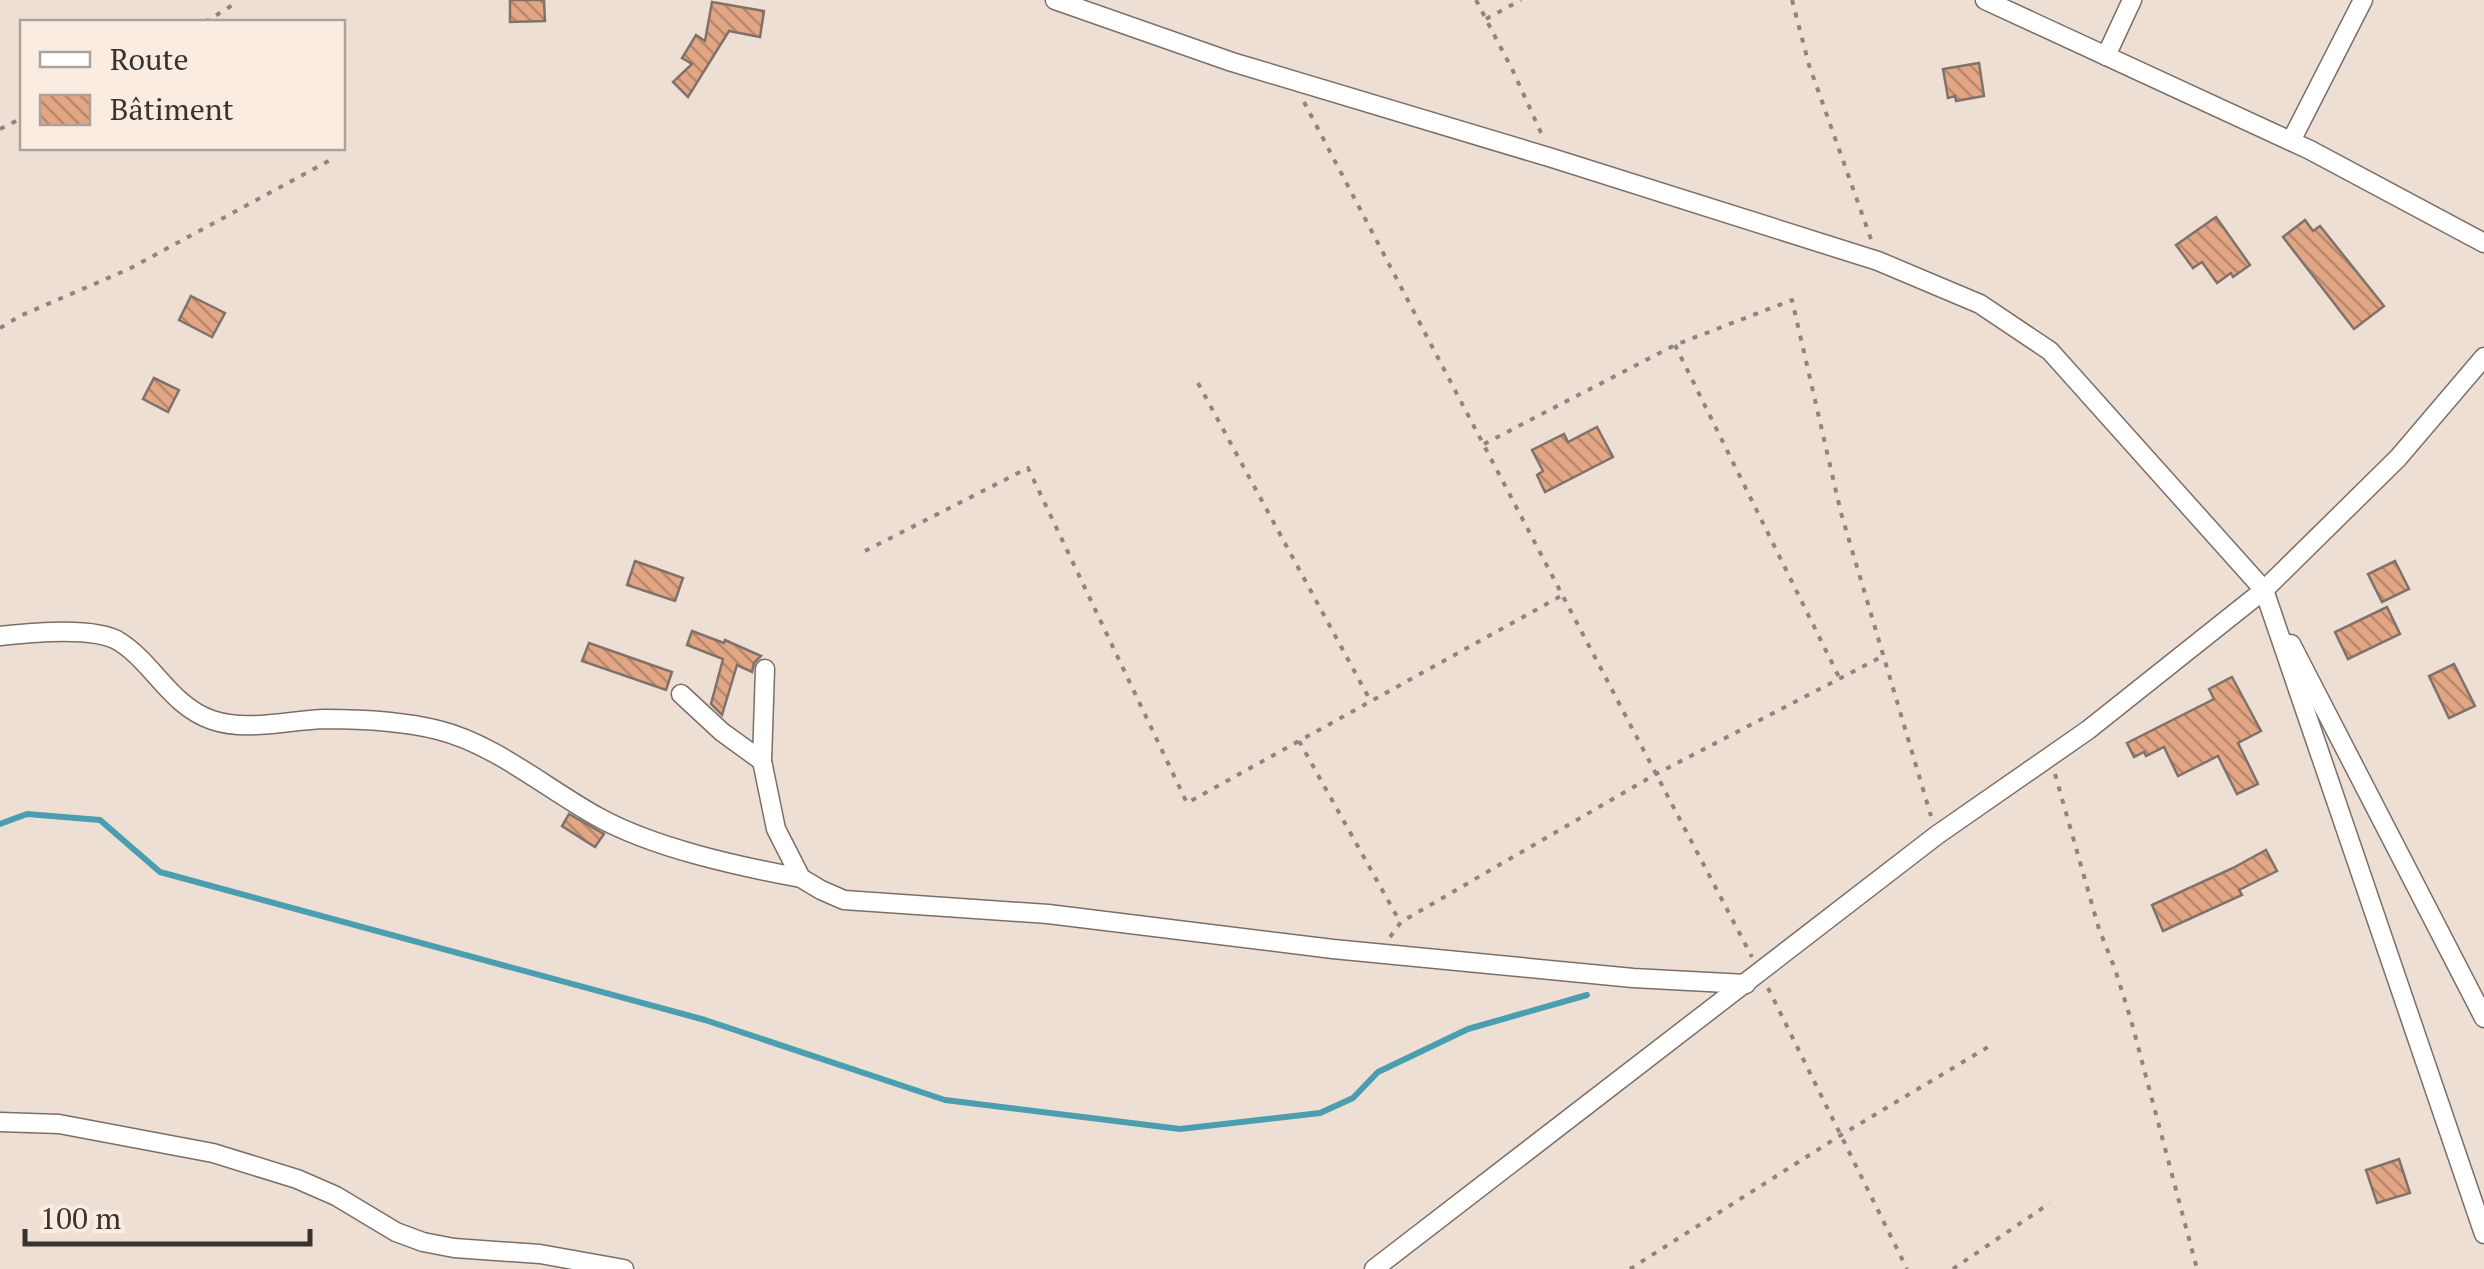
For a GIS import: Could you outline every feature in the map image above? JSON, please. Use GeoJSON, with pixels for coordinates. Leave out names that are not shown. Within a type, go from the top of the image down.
{"type":"FeatureCollection","features":[{"type":"Feature","properties":{"kind":"street"},"geometry":{"type":"LineString","coordinates":[[1055,0],[1232,62],[1878,260],[1980,304],[2050,351],[2264,590],[2484,1018]]}},
{"type":"Feature","properties":{"kind":"street"},"geometry":{"type":"LineString","coordinates":[[1984,0],[2291,141],[2484,243]]}},
{"type":"Feature","properties":{"kind":"street"},"geometry":{"type":"LineString","coordinates":[[2106,56],[2132,0]]}},
{"type":"Feature","properties":{"kind":"street"},"geometry":{"type":"LineString","coordinates":[[2291,141],[2364,0]]}},
{"type":"Feature","properties":{"kind":"street"},"geometry":{"type":"LineString","coordinates":[[1374,1269],[1937,836],[2088,730],[2264,590],[2398,458],[2484,357]]}},
{"type":"Feature","properties":{"kind":"street"},"geometry":{"type":"LineString","coordinates":[[2264,590],[2484,1234]]}},
{"type":"Feature","properties":{"kind":"street"},"geometry":{"type":"LineString","coordinates":[[0,636],[57,632],[100,635],[118,642],[186,708],[213,721],[246,725],[355,720],[441,730],[503,759],[619,828],[732,864],[801,878],[844,900],[1048,914],[1248,940],[1633,978],[1754,978]]}},
{"type":"Feature","properties":{"kind":"street"},"geometry":{"type":"LineString","coordinates":[[765,669],[762,762],[776,828],[801,878]]}},
{"type":"Feature","properties":{"kind":"street"},"geometry":{"type":"LineString","coordinates":[[681,694],[762,762]]}},
{"type":"Feature","properties":{"kind":"street"},"geometry":{"type":"LineString","coordinates":[[0,1122],[60,1124],[213,1153],[336,1196],[396,1232],[423,1242],[540,1254],[624,1269]]}},
{"type":"Feature","properties":{"kind":"path"},"geometry":{"type":"LineString","coordinates":[[1476,0],[1552,158]]}},
{"type":"Feature","properties":{"kind":"path"},"geometry":{"type":"LineString","coordinates":[[1486,19],[1521,0]]}},
{"type":"Feature","properties":{"kind":"path"},"geometry":{"type":"LineString","coordinates":[[1792,0],[1809,65],[1878,260]]}},
{"type":"Feature","properties":{"kind":"path"},"geometry":{"type":"LineString","coordinates":[[208,20],[236,3]]}},
{"type":"Feature","properties":{"kind":"path"},"geometry":{"type":"LineString","coordinates":[[1292,80],[1656,774],[1754,978],[1840,1135],[1906,1269]]}},
{"type":"Feature","properties":{"kind":"path"},"geometry":{"type":"LineString","coordinates":[[0,328],[129,270],[334,158]]}},
{"type":"Feature","properties":{"kind":"path"},"geometry":{"type":"LineString","coordinates":[[1484,445],[1675,345],[1792,300],[1841,513],[1937,836]]}},
{"type":"Feature","properties":{"kind":"path"},"geometry":{"type":"LineString","coordinates":[[1675,345],[1840,678]]}},
{"type":"Feature","properties":{"kind":"path"},"geometry":{"type":"LineString","coordinates":[[1198,383],[1370,702]]}},
{"type":"Feature","properties":{"kind":"path"},"geometry":{"type":"LineString","coordinates":[[865,551],[1028,468],[1187,802],[1562,596]]}},
{"type":"Feature","properties":{"kind":"path"},"geometry":{"type":"LineString","coordinates":[[1379,953],[1400,922],[1656,774],[1883,656]]}},
{"type":"Feature","properties":{"kind":"path"},"geometry":{"type":"LineString","coordinates":[[1299,741],[1400,922]]}},
{"type":"Feature","properties":{"kind":"path"},"geometry":{"type":"LineString","coordinates":[[2050,756],[2079,864],[2131,1020],[2197,1269]]}},
{"type":"Feature","properties":{"kind":"path"},"geometry":{"type":"LineString","coordinates":[[1630,1269],[1840,1135],[1988,1047]]}},
{"type":"Feature","properties":{"kind":"path"},"geometry":{"type":"LineString","coordinates":[[1953,1269],[2050,1203]]}},
{"type":"Feature","properties":{"kind":"building"},"geometry":{"type":"Polygon","coordinates":[[[510,0],[544,0],[545,21],[510,22],[510,0]]]}},
{"type":"Feature","properties":{"kind":"building"},"geometry":{"type":"Polygon","coordinates":[[[712,2],[764,11],[760,37],[729,31],[688,97],[673,82],[692,64],[682,58],[696,35],[705,41],[712,2]]]}},
{"type":"Feature","properties":{"kind":"building"},"geometry":{"type":"Polygon","coordinates":[[[1979,63],[1984,96],[1956,101],[1955,96],[1948,98],[1943,69],[1979,63]]]}},
{"type":"Feature","properties":{"kind":"building"},"geometry":{"type":"Polygon","coordinates":[[[2216,217],[2250,265],[2217,283],[2202,262],[2193,268],[2176,245],[2216,217]]]}},
{"type":"Feature","properties":{"kind":"building"},"geometry":{"type":"Polygon","coordinates":[[[2305,220],[2313,231],[2320,226],[2384,306],[2354,329],[2283,237],[2305,220]]]}},
{"type":"Feature","properties":{"kind":"building"},"geometry":{"type":"Polygon","coordinates":[[[191,296],[225,313],[212,337],[179,320],[191,296]]]}},
{"type":"Feature","properties":{"kind":"building"},"geometry":{"type":"Polygon","coordinates":[[[154,378],[179,390],[168,412],[143,399],[154,378]]]}},
{"type":"Feature","properties":{"kind":"building"},"geometry":{"type":"Polygon","coordinates":[[[1597,427],[1613,457],[1545,492],[1537,475],[1543,471],[1532,450],[1564,434],[1568,442],[1597,427]]]}},
{"type":"Feature","properties":{"kind":"building"},"geometry":{"type":"Polygon","coordinates":[[[635,561],[683,578],[675,601],[627,585],[635,561]]]}},
{"type":"Feature","properties":{"kind":"building"},"geometry":{"type":"Polygon","coordinates":[[[2395,561],[2409,589],[2382,602],[2368,574],[2395,561]]]}},
{"type":"Feature","properties":{"kind":"building"},"geometry":{"type":"Polygon","coordinates":[[[2387,607],[2400,634],[2348,659],[2335,632],[2387,607]]]}},
{"type":"Feature","properties":{"kind":"building"},"geometry":{"type":"Polygon","coordinates":[[[692,631],[761,656],[752,672],[737,665],[722,715],[711,704],[723,659],[687,645],[692,631]]]}},
{"type":"Feature","properties":{"kind":"building"},"geometry":{"type":"Polygon","coordinates":[[[589,643],[672,672],[666,690],[582,661],[589,643]]]}},
{"type":"Feature","properties":{"kind":"building"},"geometry":{"type":"Polygon","coordinates":[[[2454,664],[2475,706],[2449,718],[2429,676],[2454,664]]]}},
{"type":"Feature","properties":{"kind":"building"},"geometry":{"type":"Polygon","coordinates":[[[2232,677],[2261,731],[2238,743],[2258,784],[2237,794],[2218,756],[2178,776],[2164,747],[2134,757],[2127,743],[2214,699],[2209,689],[2232,677]]]}},
{"type":"Feature","properties":{"kind":"building"},"geometry":{"type":"Polygon","coordinates":[[[569,814],[604,834],[595,847],[562,826],[569,814]]]}},
{"type":"Feature","properties":{"kind":"building"},"geometry":{"type":"Polygon","coordinates":[[[2266,850],[2277,871],[2239,890],[2242,895],[2163,931],[2152,905],[2266,850]]]}},
{"type":"Feature","properties":{"kind":"building"},"geometry":{"type":"Polygon","coordinates":[[[2399,1159],[2410,1193],[2377,1203],[2366,1170],[2399,1159]]]}},
{"type":"Feature","properties":{"kind":"waterway"},"geometry":{"type":"LineString","coordinates":[[0,824],[27,814],[100,820],[160,872],[705,1020],[945,1100],[1180,1129],[1320,1113],[1353,1098],[1378,1072],[1468,1029],[1587,995]]}}]}
